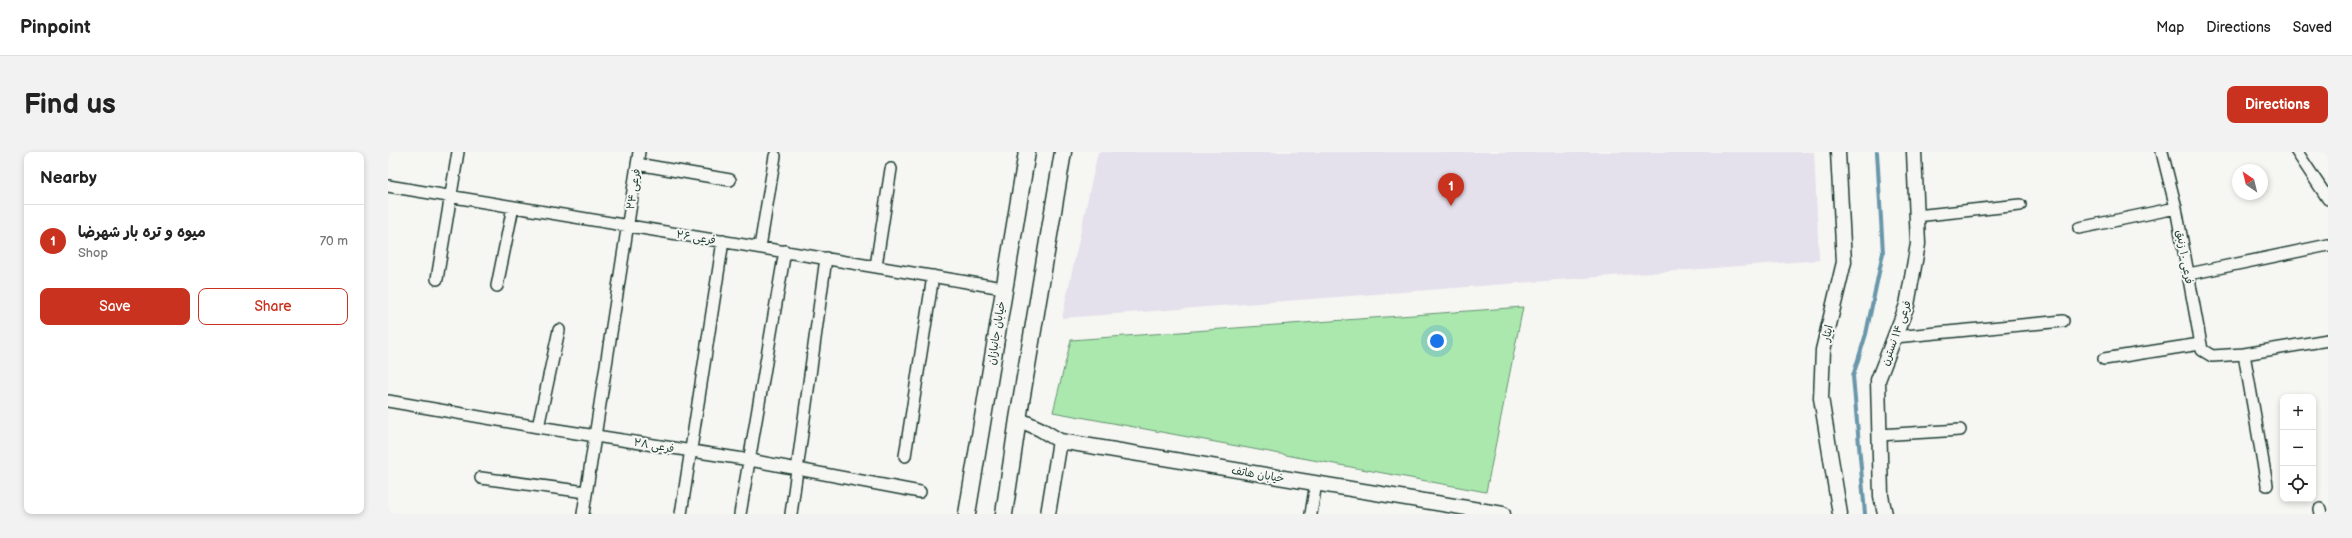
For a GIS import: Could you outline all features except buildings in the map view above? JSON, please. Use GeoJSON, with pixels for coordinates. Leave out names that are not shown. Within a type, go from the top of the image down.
{"type":"FeatureCollection","features":[{"type":"Feature","properties":{"kind":"main road","name":"خیابان جانبازان"},"geometry":{"type":"LineString","coordinates":[[968,514],[1003,288],[1027,152]]}},
{"type":"Feature","properties":{"kind":"main road"},"geometry":{"type":"LineString","coordinates":[[1004,514],[1018,419],[1063,152]]}},
{"type":"Feature","properties":{"kind":"street"},"geometry":{"type":"LineString","coordinates":[[437,279],[452,196],[458,152]]}},
{"type":"Feature","properties":{"kind":"street","name":"فرعی ۲۴"},"geometry":{"type":"LineString","coordinates":[[583,514],[639,152]]}},
{"type":"Feature","properties":{"kind":"street","name":"ایثار"},"geometry":{"type":"LineString","coordinates":[[1838,152],[1844,262],[1823,350],[1821,398],[1840,514]]}},
{"type":"Feature","properties":{"kind":"street","name":"فرعی ۱۴ نسترن"},"geometry":{"type":"LineString","coordinates":[[1885,514],[1881,496],[1878,380],[1907,305],[1918,244],[1914,152]]}},
{"type":"Feature","properties":{"kind":"street","name":"فرعی ۱۰ زنبق"},"geometry":{"type":"LineString","coordinates":[[2162,152],[2176,208],[2189,274],[2200,344]]}},
{"type":"Feature","properties":{"kind":"street"},"geometry":{"type":"LineString","coordinates":[[2297,152],[2328,199]]}},
{"type":"Feature","properties":{"kind":"street"},"geometry":{"type":"LineString","coordinates":[[760,247],[776,156]]}},
{"type":"Feature","properties":{"kind":"street"},"geometry":{"type":"LineString","coordinates":[[637,164],[730,180]]}},
{"type":"Feature","properties":{"kind":"street"},"geometry":{"type":"LineString","coordinates":[[876,266],[891,169]]}},
{"type":"Feature","properties":{"kind":"street","name":"فرعی ۲۶"},"geometry":{"type":"LineString","coordinates":[[388,186],[1003,288]]}},
{"type":"Feature","properties":{"kind":"street"},"geometry":{"type":"LineString","coordinates":[[1916,216],[2020,206]]}},
{"type":"Feature","properties":{"kind":"street"},"geometry":{"type":"LineString","coordinates":[[497,286],[513,207]]}},
{"type":"Feature","properties":{"kind":"street"},"geometry":{"type":"LineString","coordinates":[[2079,228],[2176,208]]}},
{"type":"Feature","properties":{"kind":"street"},"geometry":{"type":"LineString","coordinates":[[681,514],[723,241]]}},
{"type":"Feature","properties":{"kind":"street"},"geometry":{"type":"LineString","coordinates":[[2189,274],[2328,245]]}},
{"type":"Feature","properties":{"kind":"street"},"geometry":{"type":"LineString","coordinates":[[740,514],[785,251]]}},
{"type":"Feature","properties":{"kind":"street"},"geometry":{"type":"LineString","coordinates":[[791,514],[826,258]]}},
{"type":"Feature","properties":{"kind":"street"},"geometry":{"type":"LineString","coordinates":[[905,456],[933,276]]}},
{"type":"Feature","properties":{"kind":"street"},"geometry":{"type":"LineString","coordinates":[[1895,337],[2063,322]]}},
{"type":"Feature","properties":{"kind":"street"},"geometry":{"type":"LineString","coordinates":[[538,427],[559,330]]}},
{"type":"Feature","properties":{"kind":"street"},"geometry":{"type":"LineString","coordinates":[[2104,359],[2200,344],[2202,350],[2212,356],[2244,354],[2328,340]]}},
{"type":"Feature","properties":{"kind":"street"},"geometry":{"type":"LineString","coordinates":[[2244,354],[2267,484]]}},
{"type":"Feature","properties":{"kind":"street","name":"فرعی ۲۸"},"geometry":{"type":"LineString","coordinates":[[388,401],[690,452],[750,460],[920,492]]}},
{"type":"Feature","properties":{"kind":"street","name":"خیابان هاتف"},"geometry":{"type":"LineString","coordinates":[[1018,419],[1040,429],[1060,441],[1503,514]]}},
{"type":"Feature","properties":{"kind":"street"},"geometry":{"type":"LineString","coordinates":[[1879,435],[1960,430]]}},
{"type":"Feature","properties":{"kind":"street"},"geometry":{"type":"LineString","coordinates":[[1048,514],[1060,441]]}},
{"type":"Feature","properties":{"kind":"street"},"geometry":{"type":"LineString","coordinates":[[481,478],[586,492]]}},
{"type":"Feature","properties":{"kind":"street"},"geometry":{"type":"LineString","coordinates":[[1311,514],[1316,483]]}},
{"type":"Feature","properties":{"kind":"shaded area"},"geometry":{"type":"Polygon","coordinates":[[[1098,152],[1814,152],[1819,260],[1062,318],[1098,152]]]}},
{"type":"Feature","properties":{"kind":"green space"},"geometry":{"type":"Polygon","coordinates":[[[1523,307],[1486,492],[1053,412],[1071,340],[1523,307]]]}},
{"type":"Feature","properties":{"kind":"waterway"},"geometry":{"type":"LineString","coordinates":[[1865,514],[1853,376],[1866,334],[1883,253],[1877,152]]}},
{"type":"Feature","properties":{"kind":"place","name":"میوه و تره بار شهرضا"},"geometry":{"type":"Point","coordinates":[1451,206]}}]}
